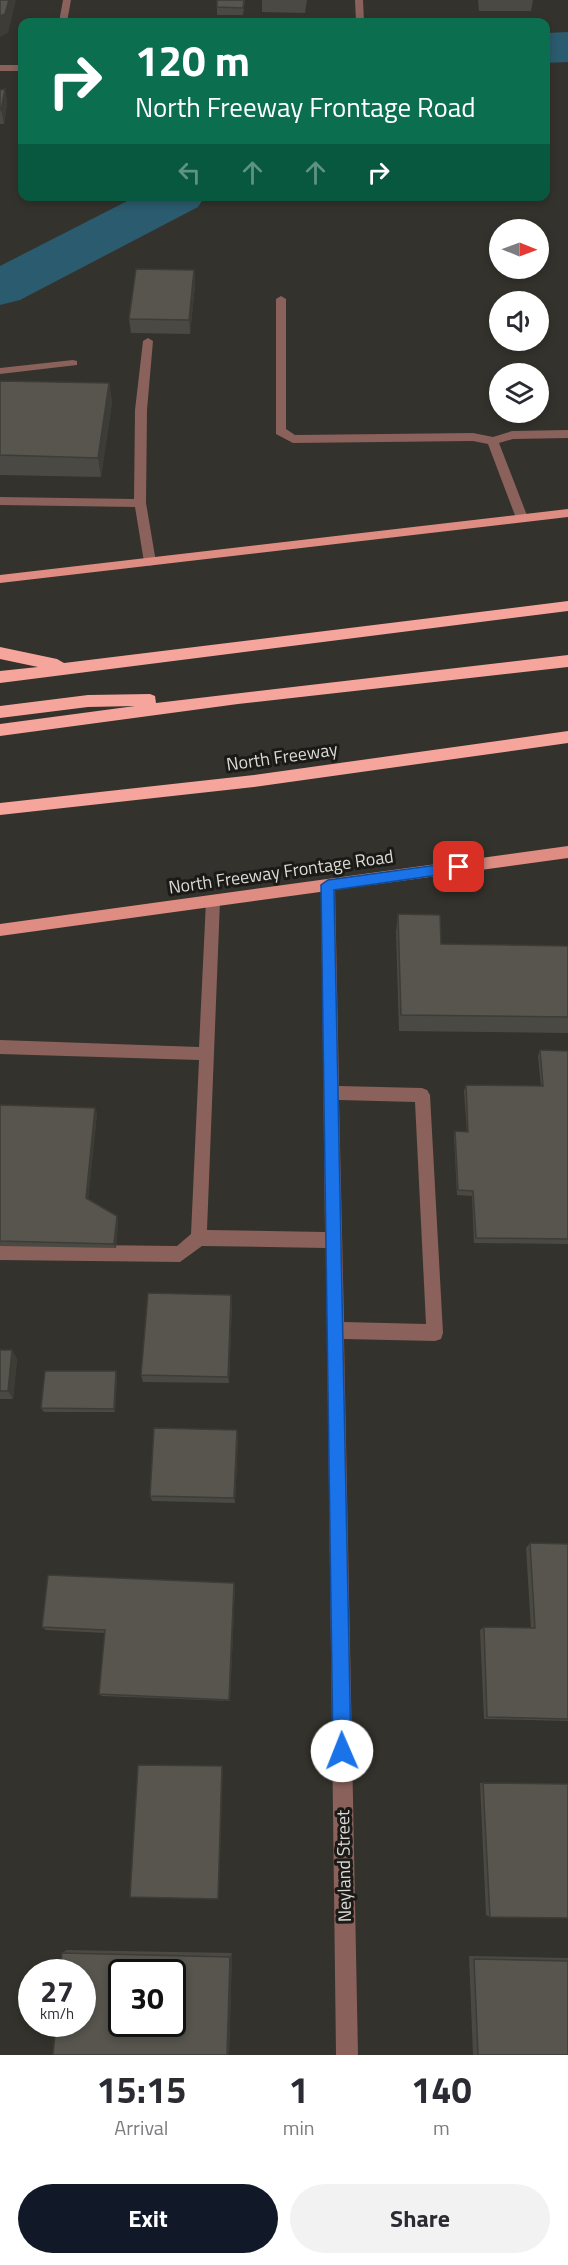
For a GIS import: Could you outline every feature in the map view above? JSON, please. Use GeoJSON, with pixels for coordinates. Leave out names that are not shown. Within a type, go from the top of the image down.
{"type":"FeatureCollection","features":[{"type":"Feature","properties":{"kind":"highway"},"geometry":{"type":"LineString","coordinates":[[0,677],[568,606]]}},
{"type":"Feature","properties":{"kind":"highway"},"geometry":{"type":"LineString","coordinates":[[0,653],[70,668]]}},
{"type":"Feature","properties":{"kind":"highway"},"geometry":{"type":"LineString","coordinates":[[0,730],[238,698],[568,661]]}},
{"type":"Feature","properties":{"kind":"highway"},"geometry":{"type":"LineString","coordinates":[[0,712],[88,701],[238,698]]}},
{"type":"Feature","properties":{"kind":"highway","name":"North Freeway"},"geometry":{"type":"LineString","coordinates":[[0,809],[254,781],[568,737]]}},
{"type":"Feature","properties":{"kind":"main road"},"geometry":{"type":"LineString","coordinates":[[0,579],[568,513]]}},
{"type":"Feature","properties":{"kind":"main road","name":"North Freeway Frontage Road"},"geometry":{"type":"LineString","coordinates":[[0,930],[568,852]]}},
{"type":"Feature","properties":{"kind":"street"},"geometry":{"type":"LineString","coordinates":[[64,18],[67,0]]}},
{"type":"Feature","properties":{"kind":"street"},"geometry":{"type":"LineString","coordinates":[[359,0],[360,18]]}},
{"type":"Feature","properties":{"kind":"street"},"geometry":{"type":"LineString","coordinates":[[0,68],[18,68]]}},
{"type":"Feature","properties":{"kind":"street"},"geometry":{"type":"LineString","coordinates":[[281,299],[280,431],[292,439],[473,437],[493,441],[512,435],[568,434]]}},
{"type":"Feature","properties":{"kind":"street"},"geometry":{"type":"LineString","coordinates":[[148,341],[141,410],[140,503],[150,562]]}},
{"type":"Feature","properties":{"kind":"street"},"geometry":{"type":"LineString","coordinates":[[0,371],[73,363]]}},
{"type":"Feature","properties":{"kind":"street"},"geometry":{"type":"LineString","coordinates":[[493,441],[522,518]]}},
{"type":"Feature","properties":{"kind":"street"},"geometry":{"type":"LineString","coordinates":[[0,501],[140,503]]}},
{"type":"Feature","properties":{"kind":"street","name":"Neyland Street"},"geometry":{"type":"LineString","coordinates":[[328,885],[347,2055]]}},
{"type":"Feature","properties":{"kind":"street"},"geometry":{"type":"LineString","coordinates":[[199,1238],[213,901]]}},
{"type":"Feature","properties":{"kind":"street"},"geometry":{"type":"LineString","coordinates":[[0,1047],[207,1054]]}},
{"type":"Feature","properties":{"kind":"street"},"geometry":{"type":"LineString","coordinates":[[331,1093],[422,1095],[435,1333],[335,1330]]}},
{"type":"Feature","properties":{"kind":"street"},"geometry":{"type":"LineString","coordinates":[[0,1252],[180,1254],[199,1238],[334,1240]]}},
{"type":"Feature","properties":{"kind":"building"},"geometry":{"type":"Polygon","coordinates":[[[0,0],[9,0],[5,14],[0,16],[0,0]]]}},
{"type":"Feature","properties":{"kind":"building"},"geometry":{"type":"Polygon","coordinates":[[[217,0],[244,0],[243,8],[217,7],[217,0]]]}},
{"type":"Feature","properties":{"kind":"building"},"geometry":{"type":"Polygon","coordinates":[[[5,89],[1,110],[0,110],[0,90],[5,89]]]}},
{"type":"Feature","properties":{"kind":"building"},"geometry":{"type":"Polygon","coordinates":[[[136,269],[194,270],[189,320],[129,319],[136,269]]]}},
{"type":"Feature","properties":{"kind":"building"},"geometry":{"type":"Polygon","coordinates":[[[0,381],[109,383],[98,458],[0,455],[0,381]]]}},
{"type":"Feature","properties":{"kind":"building"},"geometry":{"type":"Polygon","coordinates":[[[398,914],[440,915],[441,944],[568,946],[568,1017],[401,1015],[398,914]]]}},
{"type":"Feature","properties":{"kind":"building"},"geometry":{"type":"Polygon","coordinates":[[[540,1050],[568,1051],[568,1239],[476,1238],[473,1191],[458,1190],[455,1131],[468,1132],[466,1085],[543,1086],[540,1050]]]}},
{"type":"Feature","properties":{"kind":"building"},"geometry":{"type":"Polygon","coordinates":[[[0,1105],[95,1108],[86,1198],[117,1216],[114,1244],[0,1241],[0,1105]]]}},
{"type":"Feature","properties":{"kind":"building"},"geometry":{"type":"Polygon","coordinates":[[[148,1293],[231,1295],[228,1377],[141,1375],[148,1293]]]}},
{"type":"Feature","properties":{"kind":"building"},"geometry":{"type":"Polygon","coordinates":[[[0,1350],[12,1350],[8,1391],[0,1391],[0,1350]]]}},
{"type":"Feature","properties":{"kind":"building"},"geometry":{"type":"Polygon","coordinates":[[[45,1371],[116,1371],[114,1409],[41,1408],[45,1371]]]}},
{"type":"Feature","properties":{"kind":"building"},"geometry":{"type":"Polygon","coordinates":[[[154,1428],[237,1430],[234,1498],[150,1496],[154,1428]]]}},
{"type":"Feature","properties":{"kind":"building"},"geometry":{"type":"Polygon","coordinates":[[[530,1543],[568,1544],[568,1719],[487,1717],[484,1627],[535,1628],[530,1543]]]}},
{"type":"Feature","properties":{"kind":"building"},"geometry":{"type":"Polygon","coordinates":[[[48,1575],[234,1583],[229,1700],[99,1694],[105,1630],[42,1627],[48,1575]]]}},
{"type":"Feature","properties":{"kind":"building"},"geometry":{"type":"Polygon","coordinates":[[[138,1765],[222,1766],[218,1899],[130,1897],[138,1765]]]}},
{"type":"Feature","properties":{"kind":"building"},"geometry":{"type":"Polygon","coordinates":[[[483,1783],[568,1784],[568,1918],[490,1917],[483,1783]]]}},
{"type":"Feature","properties":{"kind":"building"},"geometry":{"type":"Polygon","coordinates":[[[62,1953],[230,1957],[227,2055],[53,2055],[55,2037],[96,2037],[96,1959],[61,1959],[62,1953]]]}},
{"type":"Feature","properties":{"kind":"building"},"geometry":{"type":"Polygon","coordinates":[[[474,1959],[568,1961],[568,2055],[478,2055],[474,1959]]]}},
{"type":"Feature","properties":{"kind":"waterway"},"geometry":{"type":"LineString","coordinates":[[550,48],[568,47]]}},
{"type":"Feature","properties":{"kind":"waterway"},"geometry":{"type":"LineString","coordinates":[[0,288],[169,201]]}},
{"type":"Feature","properties":{"kind":"route"},"geometry":{"type":"LineString","coordinates":[[342,1751],[328,885],[459,867]]}}]}
